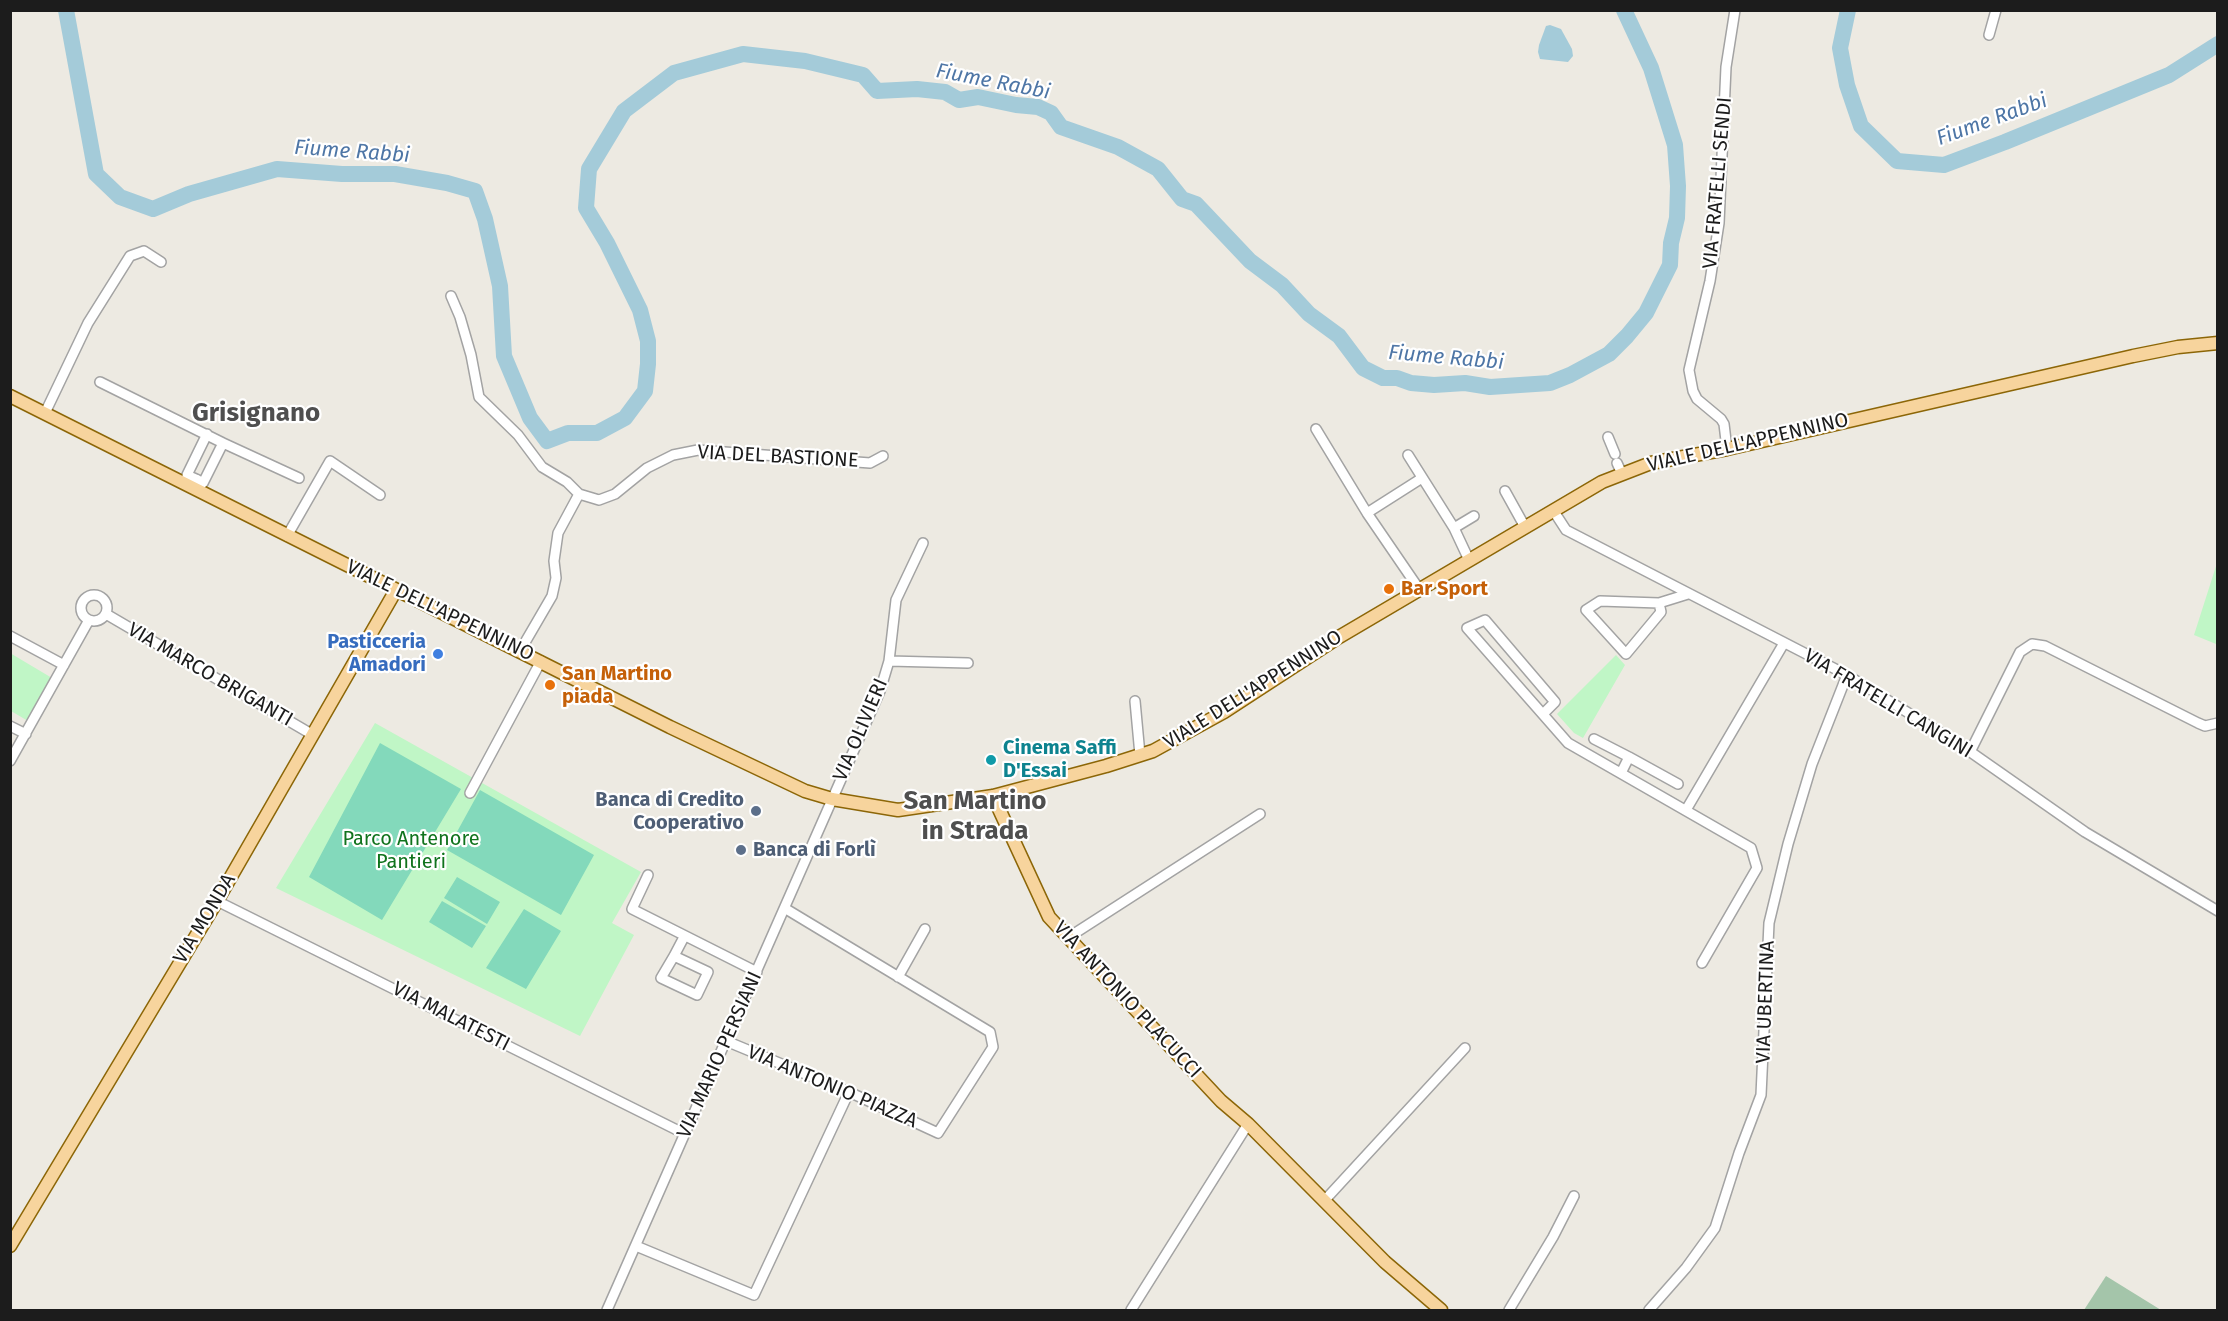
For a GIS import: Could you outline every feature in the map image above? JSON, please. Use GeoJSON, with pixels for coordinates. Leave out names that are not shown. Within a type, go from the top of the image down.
{"type":"FeatureCollection","features":[{"type":"Feature","properties":{"kind":"main road","name":"VIALE DELL'APPENNINO"},"geometry":{"type":"LineString","coordinates":[[10,396],[194,484],[287,536],[795,787],[832,799],[898,810],[993,796],[1153,751],[1224,712],[1339,637],[1602,482],[1618,464],[1651,463],[1727,448],[2133,356],[2178,347],[2217,343]]}},
{"type":"Feature","properties":{"kind":"main road","name":"VIA MONDA"},"geometry":{"type":"LineString","coordinates":[[10,1246],[217,901],[396,590]]}},
{"type":"Feature","properties":{"kind":"main road","name":"VIA ANTONIO PLACUCCI"},"geometry":{"type":"LineString","coordinates":[[993,796],[1049,916],[1221,1101],[1248,1124],[1392,1269],[1441,1311]]}},
{"type":"Feature","properties":{"kind":"street","name":"VIA FRATELLI SENDI"},"geometry":{"type":"LineString","coordinates":[[1727,448],[1724,424],[1721,418],[1697,399],[1689,370],[1710,281],[1719,223],[1726,67],[1735,10]]}},
{"type":"Feature","properties":{"kind":"street"},"geometry":{"type":"LineString","coordinates":[[1989,35],[1996,10]]}},
{"type":"Feature","properties":{"kind":"street"},"geometry":{"type":"LineString","coordinates":[[45,413],[88,323],[130,256],[144,251],[161,262]]}},
{"type":"Feature","properties":{"kind":"street"},"geometry":{"type":"LineString","coordinates":[[450,297],[460,317],[471,355],[479,397],[518,435],[542,467],[567,482],[579,494],[558,533],[554,561],[556,578],[552,596],[520,651]]}},
{"type":"Feature","properties":{"kind":"street"},"geometry":{"type":"LineString","coordinates":[[100,382],[299,478]]}},
{"type":"Feature","properties":{"kind":"street"},"geometry":{"type":"LineString","coordinates":[[1316,429],[1367,513],[1419,589]]}},
{"type":"Feature","properties":{"kind":"street"},"geometry":{"type":"LineString","coordinates":[[207,434],[187,475],[194,484],[203,483],[224,443]]}},
{"type":"Feature","properties":{"kind":"street"},"geometry":{"type":"LineString","coordinates":[[1608,437],[1618,464]]}},
{"type":"Feature","properties":{"kind":"street","name":"VIA DEL BASTIONE"},"geometry":{"type":"LineString","coordinates":[[579,494],[599,500],[615,494],[647,468],[673,455],[698,450],[870,463],[883,456]]}},
{"type":"Feature","properties":{"kind":"street"},"geometry":{"type":"LineString","coordinates":[[1408,454],[1454,528],[1469,560]]}},
{"type":"Feature","properties":{"kind":"street"},"geometry":{"type":"LineString","coordinates":[[287,536],[330,461],[380,495]]}},
{"type":"Feature","properties":{"kind":"street"},"geometry":{"type":"LineString","coordinates":[[1367,513],[1422,478]]}},
{"type":"Feature","properties":{"kind":"street"},"geometry":{"type":"LineString","coordinates":[[1505,491],[1525,527]]}},
{"type":"Feature","properties":{"kind":"street","name":"VIA FRATELLI CANGINI"},"geometry":{"type":"LineString","coordinates":[[1554,510],[1566,530],[1846,675],[1970,752],[2085,832],[2217,911]]}},
{"type":"Feature","properties":{"kind":"street"},"geometry":{"type":"LineString","coordinates":[[1454,528],[1474,516]]}},
{"type":"Feature","properties":{"kind":"street","name":"VIA OLIVIERI"},"geometry":{"type":"LineString","coordinates":[[832,799],[880,691],[889,661],[896,600],[923,543]]}},
{"type":"Feature","properties":{"kind":"street"},"geometry":{"type":"LineString","coordinates":[[1659,603],[1661,612],[1626,654],[1586,610],[1600,602],[1659,603],[1688,594]]}},
{"type":"Feature","properties":{"kind":"street"},"geometry":{"type":"LineString","coordinates":[[89,596],[98,596],[105,601],[106,614],[100,620],[89,620],[82,614],[81,606],[89,596]]}},
{"type":"Feature","properties":{"kind":"street","name":"VIA MARCO BRIGANTI"},"geometry":{"type":"LineString","coordinates":[[106,614],[313,735]]}},
{"type":"Feature","properties":{"kind":"street"},"geometry":{"type":"LineString","coordinates":[[10,761],[89,620]]}},
{"type":"Feature","properties":{"kind":"street"},"geometry":{"type":"LineString","coordinates":[[1542,714],[1555,702],[1485,620],[1467,628],[1542,714],[1568,743],[1751,848],[1757,868],[1702,963]]}},
{"type":"Feature","properties":{"kind":"street"},"geometry":{"type":"LineString","coordinates":[[10,636],[64,665]]}},
{"type":"Feature","properties":{"kind":"street"},"geometry":{"type":"LineString","coordinates":[[1686,810],[1784,643]]}},
{"type":"Feature","properties":{"kind":"street"},"geometry":{"type":"LineString","coordinates":[[1970,752],[2020,652],[2032,644],[2045,646],[2205,726],[2217,723]]}},
{"type":"Feature","properties":{"kind":"street"},"geometry":{"type":"LineString","coordinates":[[470,793],[541,661]]}},
{"type":"Feature","properties":{"kind":"street","name":"VIA OLIVIERI"},"geometry":{"type":"LineString","coordinates":[[889,661],[968,663]]}},
{"type":"Feature","properties":{"kind":"street","name":"VIA UBERTINA"},"geometry":{"type":"LineString","coordinates":[[1649,1311],[1686,1268],[1715,1228],[1739,1153],[1761,1095],[1769,923],[1788,844],[1812,764],[1846,675]]}},
{"type":"Feature","properties":{"kind":"street"},"geometry":{"type":"LineString","coordinates":[[1135,701],[1140,755]]}},
{"type":"Feature","properties":{"kind":"street"},"geometry":{"type":"LineString","coordinates":[[10,726],[26,734]]}},
{"type":"Feature","properties":{"kind":"street"},"geometry":{"type":"LineString","coordinates":[[1594,739],[1678,784]]}},
{"type":"Feature","properties":{"kind":"street"},"geometry":{"type":"LineString","coordinates":[[1621,773],[1629,757]]}},
{"type":"Feature","properties":{"kind":"street","name":"VIA MARIO PERSIANI"},"geometry":{"type":"LineString","coordinates":[[608,1311],[786,909],[832,799]]}},
{"type":"Feature","properties":{"kind":"street"},"geometry":{"type":"LineString","coordinates":[[1069,936],[1260,814]]}},
{"type":"Feature","properties":{"kind":"street"},"geometry":{"type":"LineString","coordinates":[[648,875],[632,909],[758,972]]}},
{"type":"Feature","properties":{"kind":"street","name":"VIA MALATESTI"},"geometry":{"type":"LineString","coordinates":[[217,901],[685,1134]]}},
{"type":"Feature","properties":{"kind":"street"},"geometry":{"type":"LineString","coordinates":[[786,909],[898,977],[926,929]]}},
{"type":"Feature","properties":{"kind":"street"},"geometry":{"type":"LineString","coordinates":[[674,956],[708,972],[697,995],[661,978],[684,937]]}},
{"type":"Feature","properties":{"kind":"street","name":"VIA ANTONIO PIAZZA"},"geometry":{"type":"LineString","coordinates":[[726,1041],[849,1092],[938,1133],[993,1047],[992,1038],[990,1032],[898,977]]}},
{"type":"Feature","properties":{"kind":"street"},"geometry":{"type":"LineString","coordinates":[[1324,1201],[1466,1048]]}},
{"type":"Feature","properties":{"kind":"street"},"geometry":{"type":"LineString","coordinates":[[636,1246],[754,1295],[849,1092]]}},
{"type":"Feature","properties":{"kind":"street"},"geometry":{"type":"LineString","coordinates":[[1131,1311],[1248,1124]]}},
{"type":"Feature","properties":{"kind":"street"},"geometry":{"type":"LineString","coordinates":[[1509,1311],[1553,1237],[1574,1196]]}},
{"type":"Feature","properties":{"kind":"green space"},"geometry":{"type":"Polygon","coordinates":[[[2217,563],[2218,641],[2216,644],[2194,635],[2217,563]]]}},
{"type":"Feature","properties":{"kind":"green space"},"geometry":{"type":"Polygon","coordinates":[[[10,653],[52,678],[28,721],[11,711],[10,653]]]}},
{"type":"Feature","properties":{"kind":"green space"},"geometry":{"type":"Polygon","coordinates":[[[1616,655],[1625,665],[1583,738],[1574,733],[1557,714],[1616,655]]]}},
{"type":"Feature","properties":{"kind":"green space","name":"Parco Antenore Pantieri"},"geometry":{"type":"Polygon","coordinates":[[[375,723],[641,872],[612,923],[634,935],[580,1036],[276,888],[375,723]]]}},
{"type":"Feature","properties":{"kind":"green space"},"geometry":{"type":"Polygon","coordinates":[[[380,743],[461,789],[382,920],[309,877],[380,743]]]}},
{"type":"Feature","properties":{"kind":"green space"},"geometry":{"type":"Polygon","coordinates":[[[480,790],[594,855],[561,915],[447,850],[480,790]]]}},
{"type":"Feature","properties":{"kind":"green space"},"geometry":{"type":"Polygon","coordinates":[[[457,877],[500,902],[487,924],[444,898],[457,877]]]}},
{"type":"Feature","properties":{"kind":"green space"},"geometry":{"type":"Polygon","coordinates":[[[442,901],[486,926],[472,948],[429,922],[442,901]]]}},
{"type":"Feature","properties":{"kind":"green space"},"geometry":{"type":"Polygon","coordinates":[[[524,909],[561,931],[526,989],[486,968],[524,909]]]}},
{"type":"Feature","properties":{"kind":"green space"},"geometry":{"type":"Polygon","coordinates":[[[2106,1276],[2161,1310],[2084,1310],[2106,1276]]]}},
{"type":"Feature","properties":{"kind":"water"},"geometry":{"type":"Polygon","coordinates":[[[1546,26],[1561,29],[1572,49],[1573,56],[1568,62],[1540,59],[1539,45],[1546,26]]]}},
{"type":"Feature","properties":{"kind":"waterway","name":"Fiume Rabbi"},"geometry":{"type":"LineString","coordinates":[[66,10],[96,174],[120,197],[153,209],[189,194],[277,169],[342,174],[395,174],[447,183],[475,191],[485,219],[500,286],[504,356],[530,418],[547,441],[568,433],[597,433],[625,418],[645,391],[648,341],[640,310],[607,243],[586,208],[589,169],[624,111],[674,73],[743,54],[805,61],[863,75],[877,91],[917,89],[945,92],[959,100],[978,97],[1038,107],[1051,113],[1061,127],[1118,147],[1158,169],[1182,199],[1196,204],[1250,261],[1282,285],[1309,314],[1339,336],[1363,368],[1383,378],[1397,378],[1411,383],[1434,385],[1465,383],[1490,387],[1550,383],[1570,375],[1609,354],[1646,313],[1670,265],[1671,243],[1677,218],[1678,186],[1675,145],[1651,68],[1624,10]]}},
{"type":"Feature","properties":{"kind":"waterway","name":"Fiume Rabbi"},"geometry":{"type":"LineString","coordinates":[[1848,10],[1840,48],[1847,85],[1861,126],[1897,161],[1944,165],[2169,75],[2218,44]]}},
{"type":"Feature","properties":{"kind":"place","name":"Bar Sport"},"geometry":{"type":"Point","coordinates":[1389,589]}},
{"type":"Feature","properties":{"kind":"place","name":"Pasticceria Amadori"},"geometry":{"type":"Point","coordinates":[438,654]}},
{"type":"Feature","properties":{"kind":"place","name":"San Martino piada"},"geometry":{"type":"Point","coordinates":[550,685]}},
{"type":"Feature","properties":{"kind":"place","name":"Cinema Saffi D'Essai"},"geometry":{"type":"Point","coordinates":[991,760]}},
{"type":"Feature","properties":{"kind":"place","name":"Banca di Credito Cooperativo"},"geometry":{"type":"Point","coordinates":[756,811]}},
{"type":"Feature","properties":{"kind":"place","name":"Banca di Forlì"},"geometry":{"type":"Point","coordinates":[741,850]}},
{"type":"Feature","properties":{"kind":"district","name":"Grisignano"},"geometry":{"type":"Point","coordinates":[256,414]}},
{"type":"Feature","properties":{"kind":"district","name":"San Martino in Strada"},"geometry":{"type":"Point","coordinates":[975,817]}}]}
